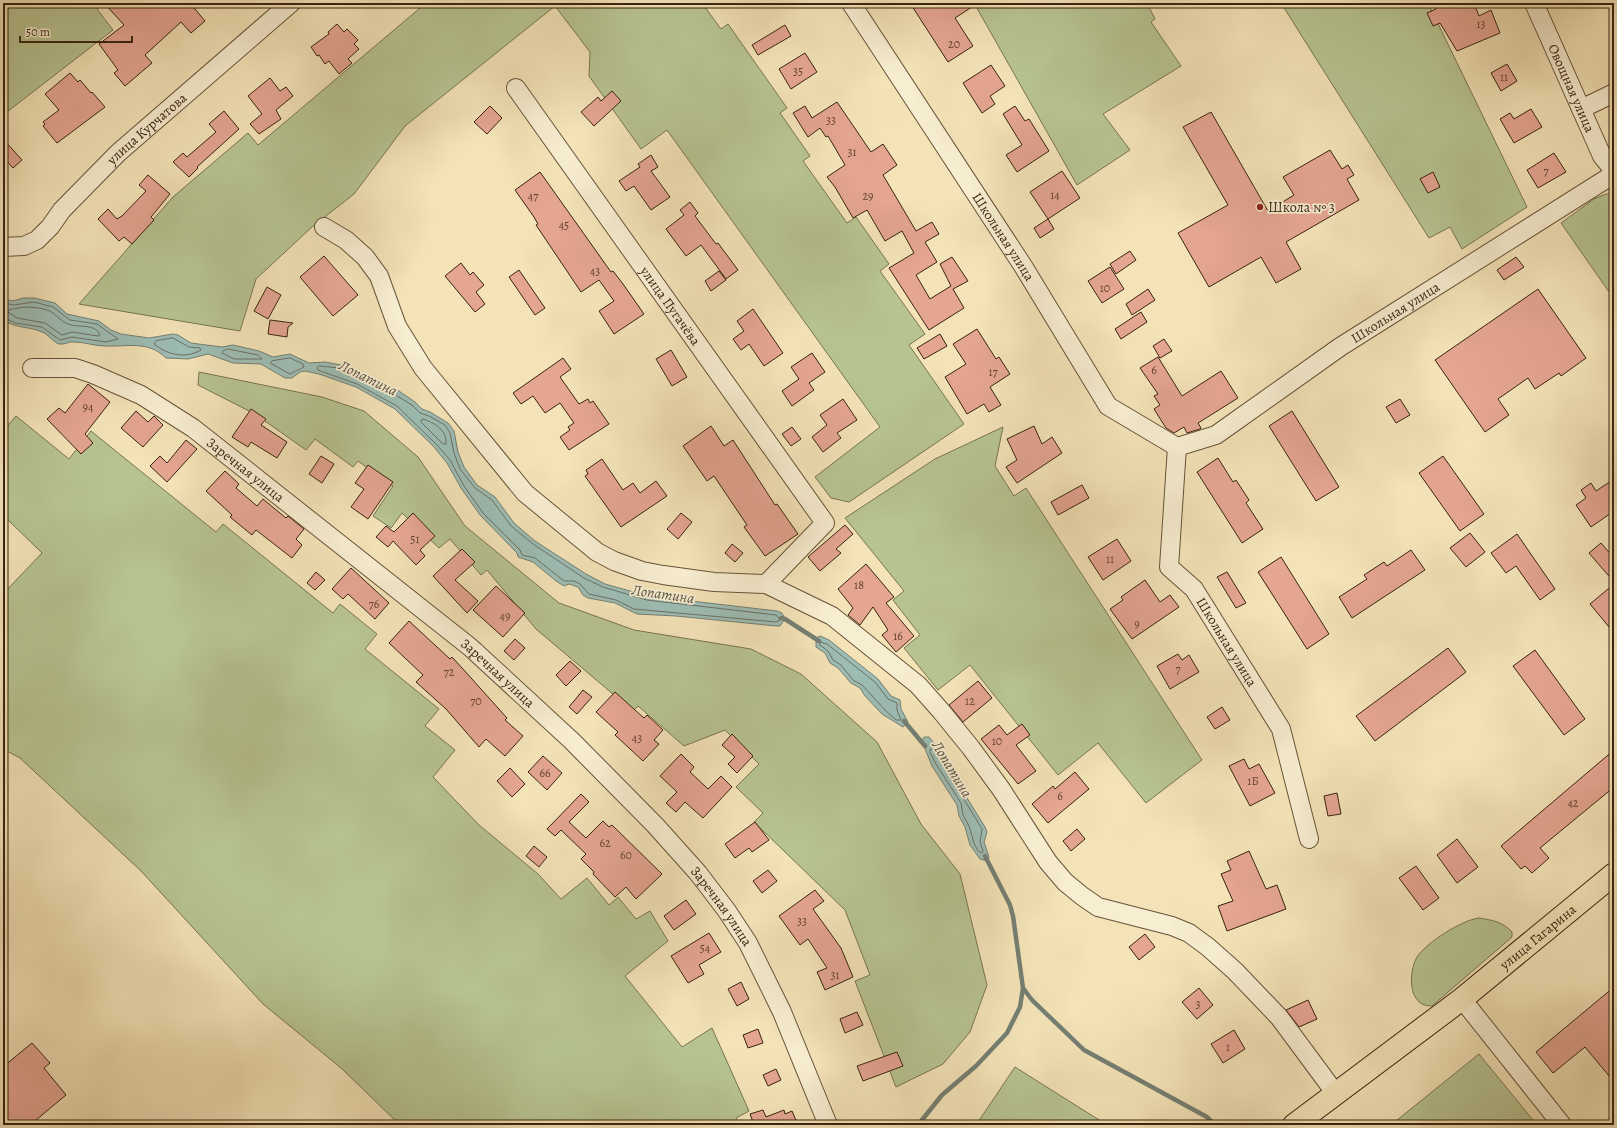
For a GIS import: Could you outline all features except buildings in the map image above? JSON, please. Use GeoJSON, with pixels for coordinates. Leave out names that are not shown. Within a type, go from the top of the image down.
{"type":"FeatureCollection","features":[{"type":"Feature","properties":{"kind":"main road","name":"улица Гагарина"},"geometry":{"type":"LineString","coordinates":[[1294,1125],[1462,999],[1614,874]]}},
{"type":"Feature","properties":{"kind":"street","name":"улица Курчатова"},"geometry":{"type":"LineString","coordinates":[[3,247],[24,246],[37,240],[50,227],[62,210],[118,153],[291,3]]}},
{"type":"Feature","properties":{"kind":"street","name":"Школьная улица"},"geometry":{"type":"LineString","coordinates":[[851,3],[1023,266],[1108,406],[1177,447],[1216,435],[1340,348],[1614,174]]}},
{"type":"Feature","properties":{"kind":"street","name":"Овощная улица"},"geometry":{"type":"LineString","coordinates":[[1534,3],[1602,156],[1614,171]]}},
{"type":"Feature","properties":{"kind":"street","name":"улица Пугачёва"},"geometry":{"type":"LineString","coordinates":[[516,88],[825,523],[766,584]]}},
{"type":"Feature","properties":{"kind":"street"},"geometry":{"type":"LineString","coordinates":[[1581,109],[1614,93]]}},
{"type":"Feature","properties":{"kind":"street"},"geometry":{"type":"LineString","coordinates":[[324,227],[346,240],[365,257],[379,276],[397,326],[423,368],[525,493],[597,552],[614,561],[663,575],[714,582],[766,584],[832,616],[918,686],[971,748],[1001,789],[1048,862],[1065,882],[1098,907],[1172,926],[1189,933],[1208,947],[1240,975],[1279,1017],[1336,1094]]}},
{"type":"Feature","properties":{"kind":"street","name":"Заречная улица"},"geometry":{"type":"LineString","coordinates":[[32,368],[75,368],[93,374],[141,395],[193,428],[470,647],[572,741],[655,825],[698,873],[727,910],[748,943],[782,1012],[828,1125]]}},
{"type":"Feature","properties":{"kind":"street","name":"Школьная улица"},"geometry":{"type":"LineString","coordinates":[[1177,447],[1169,567],[1194,589],[1281,729],[1309,839]]}},
{"type":"Feature","properties":{"kind":"street"},"geometry":{"type":"LineString","coordinates":[[1462,999],[1562,1125]]}},
{"type":"Feature","properties":{"kind":"green space"},"geometry":{"type":"Polygon","coordinates":[[[3,3],[104,3],[97,9],[113,30],[3,115],[3,3]]]}},
{"type":"Feature","properties":{"kind":"green space"},"geometry":{"type":"Polygon","coordinates":[[[426,3],[702,3],[721,29],[728,24],[787,108],[780,113],[810,156],[803,161],[847,223],[856,217],[889,264],[880,271],[925,334],[909,345],[964,424],[849,502],[831,498],[815,477],[880,427],[667,130],[641,149],[589,76],[590,52],[555,6],[405,126],[354,194],[312,227],[256,279],[240,331],[79,304],[173,197],[248,133],[258,145],[426,3]]]}},
{"type":"Feature","properties":{"kind":"green space"},"geometry":{"type":"Polygon","coordinates":[[[974,3],[1147,3],[1155,19],[1151,22],[1181,66],[1103,114],[1130,150],[1077,185],[974,3]]]}},
{"type":"Feature","properties":{"kind":"green space"},"geometry":{"type":"Polygon","coordinates":[[[1281,3],[1428,3],[1527,207],[1462,249],[1450,227],[1429,238],[1281,3]]]}},
{"type":"Feature","properties":{"kind":"green space"},"geometry":{"type":"Polygon","coordinates":[[[1606,194],[1614,194],[1614,299],[1561,223],[1594,199],[1606,194]]]}},
{"type":"Feature","properties":{"kind":"green space"},"geometry":{"type":"Polygon","coordinates":[[[199,372],[322,397],[364,411],[418,457],[465,526],[559,603],[634,630],[751,649],[801,674],[877,742],[921,824],[960,874],[987,985],[970,1032],[943,1064],[896,1087],[855,981],[870,975],[845,910],[754,822],[763,813],[736,787],[759,764],[725,730],[684,746],[638,706],[633,711],[536,629],[487,570],[481,575],[450,539],[439,548],[402,513],[391,528],[373,516],[393,486],[358,461],[353,467],[315,439],[306,450],[255,414],[198,385],[199,372]]]}},
{"type":"Feature","properties":{"kind":"green space"},"geometry":{"type":"Polygon","coordinates":[[[16,416],[69,459],[91,431],[216,532],[223,524],[333,613],[340,604],[377,634],[365,649],[439,709],[425,726],[455,750],[433,777],[479,825],[538,874],[561,899],[587,878],[609,905],[618,897],[636,919],[650,911],[668,941],[625,976],[682,1047],[712,1028],[749,1111],[736,1118],[739,1125],[400,1125],[341,1068],[263,1004],[141,871],[20,758],[3,749],[3,594],[42,553],[3,515],[3,431],[16,416]]]}},
{"type":"Feature","properties":{"kind":"green space"},"geometry":{"type":"Polygon","coordinates":[[[1003,427],[995,466],[1014,496],[1026,488],[1202,760],[1146,803],[1098,743],[1058,775],[970,665],[938,690],[904,648],[920,635],[893,600],[904,591],[845,518],[935,459],[1003,427]]]}},
{"type":"Feature","properties":{"kind":"green space"},"geometry":{"type":"Polygon","coordinates":[[[1479,918],[1493,921],[1505,926],[1512,932],[1512,937],[1432,1006],[1424,1005],[1418,1001],[1414,995],[1411,980],[1417,957],[1429,945],[1445,933],[1464,923],[1479,918]]]}},
{"type":"Feature","properties":{"kind":"green space"},"geometry":{"type":"Polygon","coordinates":[[[1479,1054],[1537,1125],[1391,1125],[1479,1054]]]}},
{"type":"Feature","properties":{"kind":"green space"},"geometry":{"type":"Polygon","coordinates":[[[1015,1067],[1107,1125],[976,1125],[1015,1067]]]}},
{"type":"Feature","properties":{"kind":"water"},"geometry":{"type":"Polygon","coordinates":[[[23,298],[34,298],[55,303],[67,314],[99,321],[111,330],[121,334],[149,338],[173,334],[178,335],[191,343],[222,347],[233,345],[259,351],[273,357],[290,354],[309,363],[325,362],[341,365],[359,375],[380,381],[399,391],[422,409],[448,423],[454,431],[458,452],[464,467],[477,485],[495,497],[514,523],[535,541],[586,574],[605,584],[648,596],[777,611],[782,613],[785,619],[780,626],[776,626],[676,616],[637,614],[615,603],[588,598],[583,595],[578,587],[569,584],[564,586],[533,562],[518,557],[517,553],[480,515],[461,488],[447,463],[434,447],[395,409],[356,387],[319,374],[305,371],[300,372],[292,378],[285,378],[261,364],[233,363],[208,354],[188,359],[166,358],[159,352],[145,347],[129,345],[101,346],[72,342],[59,344],[42,332],[13,325],[3,320],[3,299],[13,301],[23,298]]]}},
{"type":"Feature","properties":{"kind":"water"},"geometry":{"type":"Polygon","coordinates":[[[820,636],[829,640],[878,679],[891,696],[900,700],[901,709],[908,722],[903,727],[882,714],[865,696],[860,688],[851,683],[838,668],[830,663],[825,653],[816,647],[816,638],[820,636]]]}},
{"type":"Feature","properties":{"kind":"water"},"geometry":{"type":"Polygon","coordinates":[[[924,737],[929,737],[956,770],[962,790],[985,827],[987,832],[984,842],[989,857],[987,861],[980,859],[970,845],[965,827],[959,816],[957,805],[932,766],[922,741],[924,737]]]}},
{"type":"Feature","properties":{"kind":"waterway","name":"Лопатина"},"geometry":{"type":"LineString","coordinates":[[781,618],[785,619],[819,641]]}},
{"type":"Feature","properties":{"kind":"waterway","name":"Лопатина"},"geometry":{"type":"LineString","coordinates":[[904,721],[925,746]]}},
{"type":"Feature","properties":{"kind":"waterway","name":"Лопатина"},"geometry":{"type":"LineString","coordinates":[[918,1125],[942,1095],[976,1066],[1007,1033],[1020,1007],[1023,988],[1013,916],[1010,905],[985,856]]}},
{"type":"Feature","properties":{"kind":"waterway"},"geometry":{"type":"LineString","coordinates":[[1023,988],[1032,1000],[1084,1050],[1207,1117],[1215,1125]]}},
{"type":"Feature","properties":{"kind":"place","name":"Школа № 3"},"geometry":{"type":"Point","coordinates":[1260,207]}}]}
